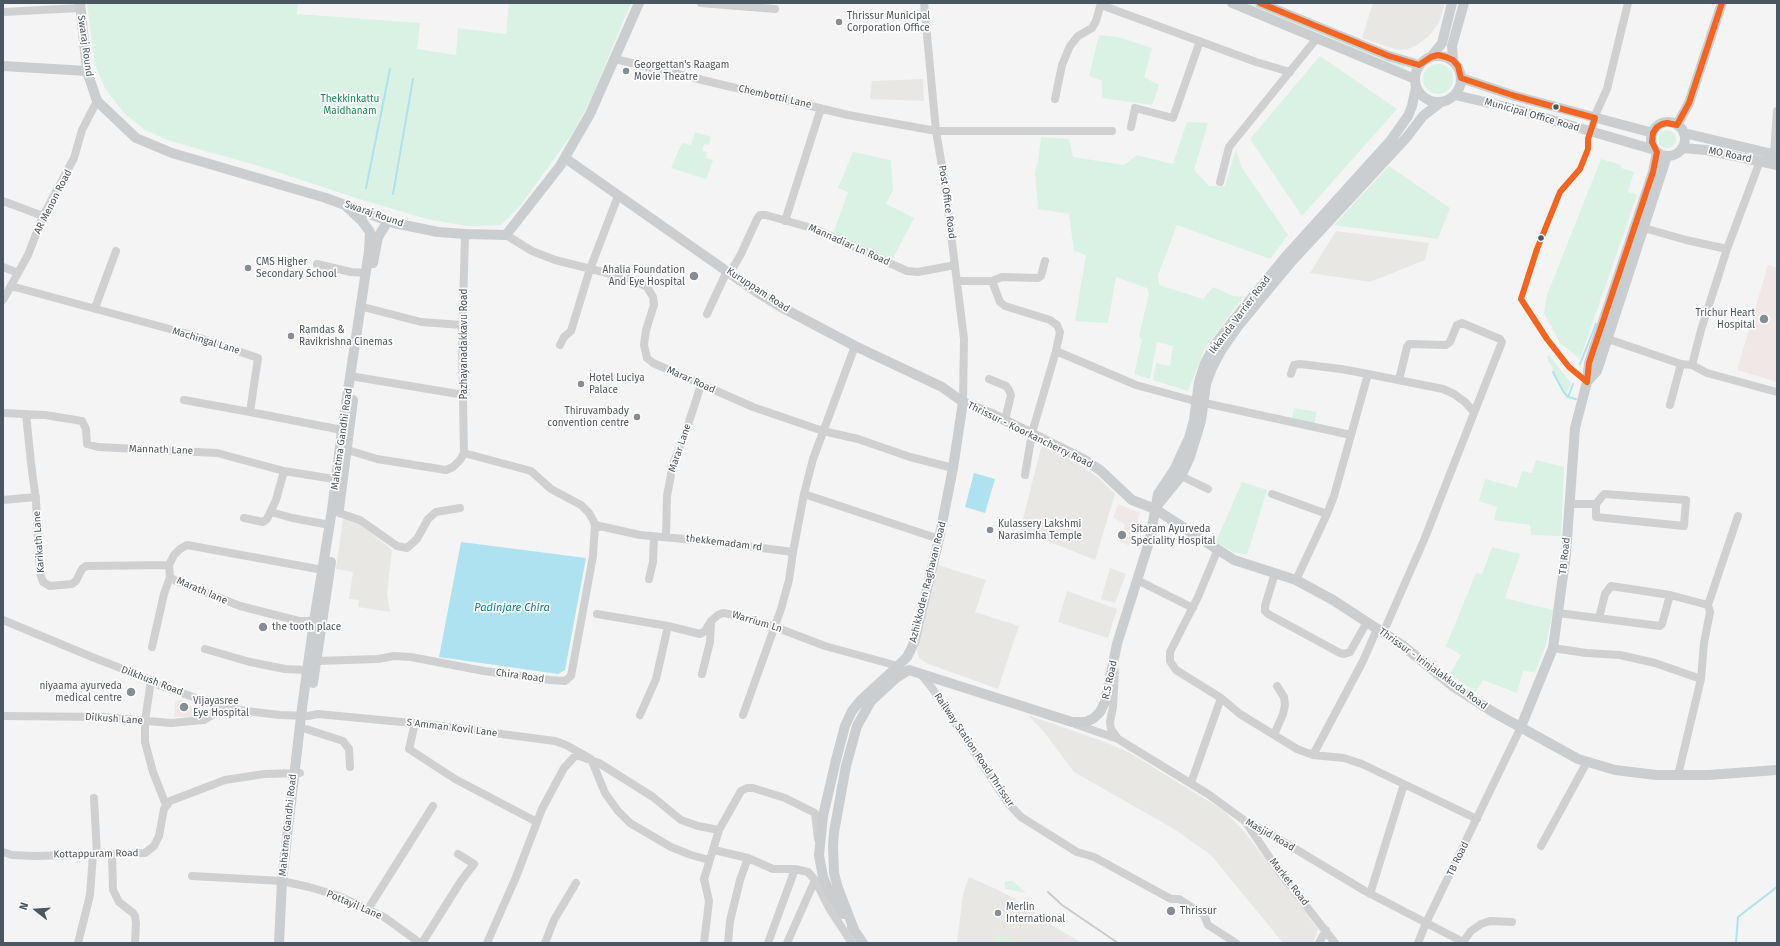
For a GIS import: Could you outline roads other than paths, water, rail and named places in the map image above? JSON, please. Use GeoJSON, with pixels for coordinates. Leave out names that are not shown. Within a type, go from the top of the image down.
{"type":"FeatureCollection","features":[{"type":"Feature","properties":{"kind":"main road"},"geometry":{"type":"LineString","coordinates":[[506,235],[565,158],[590,114],[639,3]]}},
{"type":"Feature","properties":{"kind":"main road"},"geometry":{"type":"LineString","coordinates":[[1232,3],[1317,38],[1416,83]]}},
{"type":"Feature","properties":{"kind":"main road"},"geometry":{"type":"LineString","coordinates":[[1260,3],[1389,56],[1420,65]]}},
{"type":"Feature","properties":{"kind":"main road"},"geometry":{"type":"LineString","coordinates":[[1452,3],[1442,43],[1431,57],[1420,65],[1416,83],[1420,94],[1433,102],[1449,100],[1459,89],[1461,78],[1460,70],[1453,60],[1452,46],[1464,3]]}},
{"type":"Feature","properties":{"kind":"main road"},"geometry":{"type":"LineString","coordinates":[[1660,153],[1676,154],[1682,148],[1685,138],[1680,129],[1722,3]]}},
{"type":"Feature","properties":{"kind":"main road","name":"Swaraj Round"},"geometry":{"type":"LineString","coordinates":[[80,5],[87,71],[96,101],[136,138],[154,147],[344,204],[388,220],[423,230],[465,234],[506,235]]}},
{"type":"Feature","properties":{"kind":"main road"},"geometry":{"type":"LineString","coordinates":[[1431,57],[1446,57],[1453,60]]}},
{"type":"Feature","properties":{"kind":"main road"},"geometry":{"type":"LineString","coordinates":[[3,66],[87,71]]}},
{"type":"Feature","properties":{"kind":"main road"},"geometry":{"type":"LineString","coordinates":[[1461,78],[1515,96],[1653,133]]}},
{"type":"Feature","properties":{"kind":"main road","name":"Ikkanda Varrier Road"},"geometry":{"type":"LineString","coordinates":[[1155,508],[1181,476],[1197,440],[1201,422],[1199,402],[1205,363],[1214,346],[1287,255],[1391,140],[1408,116],[1412,106],[1416,83]]}},
{"type":"Feature","properties":{"kind":"main road","name":"Municipal Office Road"},"geometry":{"type":"LineString","coordinates":[[1455,95],[1511,108],[1660,153]]}},
{"type":"Feature","properties":{"kind":"main road","name":"Ikkanda Varrier Road"},"geometry":{"type":"LineString","coordinates":[[1155,508],[1161,487],[1174,470],[1189,438],[1199,402],[1212,368],[1221,351],[1239,325],[1292,261],[1406,138],[1423,116],[1441,102]]}},
{"type":"Feature","properties":{"kind":"main road"},"geometry":{"type":"LineString","coordinates":[[1587,382],[1597,371],[1644,228],[1660,153],[1652,142],[1653,133],[1657,127],[1667,123],[1680,129],[1775,154]]}},
{"type":"Feature","properties":{"kind":"main road","name":"MO Roard"},"geometry":{"type":"LineString","coordinates":[[1682,148],[1706,150],[1777,165]]}},
{"type":"Feature","properties":{"kind":"main road","name":"TB Road"},"geometry":{"type":"LineString","coordinates":[[1520,729],[1553,648],[1566,554],[1575,428],[1587,382],[1589,363],[1660,153]]}},
{"type":"Feature","properties":{"kind":"main road","name":"Kuruppam Road"},"geometry":{"type":"LineString","coordinates":[[565,158],[755,291],[781,307],[855,346],[942,387],[963,402]]}},
{"type":"Feature","properties":{"kind":"main road","name":"Mahatma Gandhi Road"},"geometry":{"type":"LineString","coordinates":[[344,204],[370,232],[366,273],[342,430],[344,449]]}},
{"type":"Feature","properties":{"kind":"main road","name":"Mahatma Gandhi Road"},"geometry":{"type":"LineString","coordinates":[[309,683],[307,670],[318,621],[338,513],[344,449],[378,237],[388,220]]}},
{"type":"Feature","properties":{"kind":"main road","name":"Thrissur - Koorkancherry Road"},"geometry":{"type":"LineString","coordinates":[[963,402],[1032,433],[1094,466],[1132,500],[1155,508]]}},
{"type":"Feature","properties":{"kind":"main road","name":"Azhikkoden Raghavan Road"},"geometry":{"type":"LineString","coordinates":[[855,932],[829,891],[823,877],[819,855],[826,805],[845,726],[852,711],[861,700],[907,657],[914,643],[939,539],[953,468],[963,402]]}},
{"type":"Feature","properties":{"kind":"main road","name":"Mahatma Gandhi Road"},"geometry":{"type":"LineString","coordinates":[[309,683],[316,660],[323,570],[330,525],[340,480]]}},
{"type":"Feature","properties":{"kind":"main road","name":"Thrissur - Irinjalakkuda Road"},"geometry":{"type":"LineString","coordinates":[[1155,508],[1234,560],[1296,580],[1333,600],[1402,644],[1454,687],[1520,729],[1587,762],[1632,773],[1678,775],[1708,775],[1777,770]]}},
{"type":"Feature","properties":{"kind":"main road","name":"R.S Road"},"geometry":{"type":"LineString","coordinates":[[898,666],[1072,722],[1081,723],[1090,720],[1102,709],[1106,698],[1115,657],[1150,539],[1155,508]]}},
{"type":"Feature","properties":{"kind":"main road"},"geometry":{"type":"LineString","coordinates":[[914,643],[911,657],[913,666],[920,673]]}},
{"type":"Feature","properties":{"kind":"main road"},"geometry":{"type":"LineString","coordinates":[[863,943],[855,932],[838,888],[832,862],[834,832],[846,766],[857,726],[871,701],[896,678],[909,670]]}},
{"type":"Feature","properties":{"kind":"main road"},"geometry":{"type":"LineString","coordinates":[[305,713],[309,683]]}},
{"type":"Feature","properties":{"kind":"main road","name":"Mahatma Gandhi Road"},"geometry":{"type":"LineString","coordinates":[[297,773],[306,729],[305,713]]}},
{"type":"Feature","properties":{"kind":"main road","name":"Mahatma Gandhi Road"},"geometry":{"type":"LineString","coordinates":[[279,943],[297,773],[305,713]]}},
{"type":"Feature","properties":{"kind":"main road","name":"Mahatma Gandhi Road"},"geometry":{"type":"LineString","coordinates":[[284,943],[285,881]]}},
{"type":"Feature","properties":{"kind":"street"},"geometry":{"type":"LineString","coordinates":[[702,3],[775,9]]}},
{"type":"Feature","properties":{"kind":"street","name":"Post Office Road"},"geometry":{"type":"LineString","coordinates":[[924,3],[936,131],[944,178],[964,339],[963,402]]}},
{"type":"Feature","properties":{"kind":"street"},"geometry":{"type":"LineString","coordinates":[[1591,131],[1607,89],[1628,3]]}},
{"type":"Feature","properties":{"kind":"street"},"geometry":{"type":"LineString","coordinates":[[1055,99],[1062,65],[1070,46],[1078,36],[1092,28],[1096,21],[1101,4],[1200,41],[1290,72]]}},
{"type":"Feature","properties":{"kind":"street"},"geometry":{"type":"LineString","coordinates":[[3,12],[80,5]]}},
{"type":"Feature","properties":{"kind":"street"},"geometry":{"type":"LineString","coordinates":[[1220,182],[1229,147],[1317,38]]}},
{"type":"Feature","properties":{"kind":"street"},"geometry":{"type":"LineString","coordinates":[[1131,127],[1135,108],[1173,118],[1200,41]]}},
{"type":"Feature","properties":{"kind":"street","name":"Chembottil Lane"},"geometry":{"type":"LineString","coordinates":[[614,59],[848,115],[936,131],[1112,131]]}},
{"type":"Feature","properties":{"kind":"street","name":"AR Menon Road"},"geometry":{"type":"LineString","coordinates":[[3,300],[28,255],[43,216],[74,158],[82,130],[96,101]]}},
{"type":"Feature","properties":{"kind":"street"},"geometry":{"type":"LineString","coordinates":[[785,221],[821,108]]}},
{"type":"Feature","properties":{"kind":"street"},"geometry":{"type":"LineString","coordinates":[[1775,154],[1777,111]]}},
{"type":"Feature","properties":{"kind":"street"},"geometry":{"type":"LineString","coordinates":[[1692,365],[1701,330],[1727,249],[1760,161]]}},
{"type":"Feature","properties":{"kind":"street"},"geometry":{"type":"LineString","coordinates":[[560,345],[564,337],[571,331],[590,269],[618,196]]}},
{"type":"Feature","properties":{"kind":"street"},"geometry":{"type":"LineString","coordinates":[[3,201],[43,216]]}},
{"type":"Feature","properties":{"kind":"street","name":"Mannadiar Ln Road"},"geometry":{"type":"LineString","coordinates":[[728,272],[741,254],[760,215],[766,215],[815,229],[907,271],[918,272],[955,265]]}},
{"type":"Feature","properties":{"kind":"street"},"geometry":{"type":"LineString","coordinates":[[1644,228],[1686,240],[1727,249]]}},
{"type":"Feature","properties":{"kind":"street","name":"Pazhayanadakkavu Road"},"geometry":{"type":"LineString","coordinates":[[464,453],[462,325],[465,234]]}},
{"type":"Feature","properties":{"kind":"street","name":"Marar Road"},"geometry":{"type":"LineString","coordinates":[[506,235],[532,251],[555,260],[631,279],[647,288],[654,297],[654,305],[646,330],[644,345],[647,358],[653,363],[753,408],[822,431],[953,468]]}},
{"type":"Feature","properties":{"kind":"street"},"geometry":{"type":"LineString","coordinates":[[95,308],[116,251]]}},
{"type":"Feature","properties":{"kind":"street"},"geometry":{"type":"LineString","coordinates":[[957,281],[992,280],[1002,277],[1038,278],[1042,276],[1045,261]]}},
{"type":"Feature","properties":{"kind":"street"},"geometry":{"type":"LineString","coordinates":[[317,264],[351,272],[366,273]]}},
{"type":"Feature","properties":{"kind":"street"},"geometry":{"type":"LineString","coordinates":[[3,267],[18,273]]}},
{"type":"Feature","properties":{"kind":"street"},"geometry":{"type":"LineString","coordinates":[[707,314],[728,272]]}},
{"type":"Feature","properties":{"kind":"street"},"geometry":{"type":"LineString","coordinates":[[992,280],[1000,302],[1005,306],[1050,320],[1058,325],[1060,332],[1056,351],[1032,433],[1025,475]]}},
{"type":"Feature","properties":{"kind":"street","name":"Machingal Lane"},"geometry":{"type":"LineString","coordinates":[[11,286],[188,334],[258,358],[250,412]]}},
{"type":"Feature","properties":{"kind":"street"},"geometry":{"type":"LineString","coordinates":[[367,308],[422,322],[462,325]]}},
{"type":"Feature","properties":{"kind":"street"},"geometry":{"type":"LineString","coordinates":[[1313,755],[1380,631],[1424,540],[1474,412],[1502,346],[1500,338],[1462,323],[1457,325],[1450,342],[1446,345],[1409,344],[1399,380]]}},
{"type":"Feature","properties":{"kind":"street"},"geometry":{"type":"LineString","coordinates":[[1608,339],[1681,364],[1692,365],[1707,373],[1777,392]]}},
{"type":"Feature","properties":{"kind":"street"},"geometry":{"type":"LineString","coordinates":[[743,715],[775,627],[789,580],[804,494],[813,459],[822,431],[855,346]]}},
{"type":"Feature","properties":{"kind":"street"},"geometry":{"type":"LineString","coordinates":[[1056,351],[1136,385],[1199,402],[1351,436]]}},
{"type":"Feature","properties":{"kind":"street"},"geometry":{"type":"LineString","coordinates":[[1291,374],[1294,365],[1300,364],[1341,369],[1425,384],[1454,394],[1474,412]]}},
{"type":"Feature","properties":{"kind":"street"},"geometry":{"type":"LineString","coordinates":[[1670,405],[1681,364]]}},
{"type":"Feature","properties":{"kind":"street"},"geometry":{"type":"LineString","coordinates":[[1296,580],[1327,514],[1368,374]]}},
{"type":"Feature","properties":{"kind":"street"},"geometry":{"type":"LineString","coordinates":[[356,377],[464,395]]}},
{"type":"Feature","properties":{"kind":"street"},"geometry":{"type":"LineString","coordinates":[[989,379],[1006,386],[1010,390],[1011,395],[1005,420]]}},
{"type":"Feature","properties":{"kind":"street","name":"Marar Lane"},"geometry":{"type":"LineString","coordinates":[[666,537],[667,496],[673,464],[688,428],[701,385]]}},
{"type":"Feature","properties":{"kind":"street"},"geometry":{"type":"LineString","coordinates":[[184,400],[342,430]]}},
{"type":"Feature","properties":{"kind":"street","name":"Mannath Lane"},"geometry":{"type":"LineString","coordinates":[[3,413],[64,417],[82,421],[86,429],[87,444],[90,446],[131,450],[217,453],[284,471],[340,480]]}},
{"type":"Feature","properties":{"kind":"street","name":"Karikath Lane"},"geometry":{"type":"LineString","coordinates":[[26,414],[36,497],[40,572],[43,582],[46,585],[72,584],[76,581],[82,569],[86,566],[169,565]]}},
{"type":"Feature","properties":{"kind":"street"},"geometry":{"type":"LineString","coordinates":[[344,449],[377,459],[446,470],[454,467],[464,453],[530,471],[551,489],[581,505],[589,513],[594,525]]}},
{"type":"Feature","properties":{"kind":"street"},"geometry":{"type":"LineString","coordinates":[[244,518],[263,522],[267,519],[271,512],[284,471]]}},
{"type":"Feature","properties":{"kind":"street"},"geometry":{"type":"LineString","coordinates":[[1181,476],[1208,489]]}},
{"type":"Feature","properties":{"kind":"street"},"geometry":{"type":"LineString","coordinates":[[804,494],[939,539]]}},
{"type":"Feature","properties":{"kind":"street"},"geometry":{"type":"LineString","coordinates":[[1272,494],[1327,514]]}},
{"type":"Feature","properties":{"kind":"street"},"geometry":{"type":"LineString","coordinates":[[1604,494],[1686,500],[1684,526],[1596,517],[1596,504],[1604,494]]}},
{"type":"Feature","properties":{"kind":"street"},"geometry":{"type":"LineString","coordinates":[[3,500],[36,497]]}},
{"type":"Feature","properties":{"kind":"street"},"geometry":{"type":"LineString","coordinates":[[1569,504],[1596,504]]}},
{"type":"Feature","properties":{"kind":"street"},"geometry":{"type":"LineString","coordinates":[[338,513],[360,520],[397,546],[407,548],[417,539],[428,519],[436,512],[460,508]]}},
{"type":"Feature","properties":{"kind":"street"},"geometry":{"type":"LineString","coordinates":[[271,512],[292,518],[330,525]]}},
{"type":"Feature","properties":{"kind":"street"},"geometry":{"type":"LineString","coordinates":[[1678,775],[1701,679],[1704,643],[1710,612],[1708,604],[1738,516]]}},
{"type":"Feature","properties":{"kind":"street","name":"thekkemadam rd"},"geometry":{"type":"LineString","coordinates":[[594,525],[654,537],[666,537],[793,552]]}},
{"type":"Feature","properties":{"kind":"street","name":"Chira Road"},"geometry":{"type":"LineString","coordinates":[[316,660],[378,659],[394,656],[411,657],[484,671],[565,681],[571,676],[574,666],[593,556],[594,525]]}},
{"type":"Feature","properties":{"kind":"street"},"geometry":{"type":"LineString","coordinates":[[649,579],[653,562],[654,537]]}},
{"type":"Feature","properties":{"kind":"street","name":"Marath lane"},"geometry":{"type":"LineString","coordinates":[[318,621],[299,621],[240,606],[176,581],[170,577],[169,565],[174,555],[180,549],[188,545],[207,547],[323,570]]}},
{"type":"Feature","properties":{"kind":"street"},"geometry":{"type":"LineString","coordinates":[[1218,549],[1193,608],[1170,652],[1170,661],[1176,670],[1221,698],[1240,714],[1296,749],[1313,755],[1344,758],[1362,764],[1477,819]]}},
{"type":"Feature","properties":{"kind":"street"},"geometry":{"type":"LineString","coordinates":[[1275,573],[1265,606],[1265,611],[1340,653],[1344,654],[1350,652],[1367,622]]}},
{"type":"Feature","properties":{"kind":"street"},"geometry":{"type":"LineString","coordinates":[[152,647],[164,594],[170,577]]}},
{"type":"Feature","properties":{"kind":"street"},"geometry":{"type":"LineString","coordinates":[[1137,580],[1193,608]]}},
{"type":"Feature","properties":{"kind":"street"},"geometry":{"type":"LineString","coordinates":[[1600,618],[1605,594],[1611,586],[1670,595],[1708,604]]}},
{"type":"Feature","properties":{"kind":"street"},"geometry":{"type":"LineString","coordinates":[[1558,613],[1660,626],[1662,624],[1670,595]]}},
{"type":"Feature","properties":{"kind":"street","name":"Warrium Ln"},"geometry":{"type":"LineString","coordinates":[[597,614],[668,626],[700,634],[705,631],[711,621],[718,614],[723,613],[775,627],[825,646],[898,666]]}},
{"type":"Feature","properties":{"kind":"street","name":"Dilkhush Road"},"geometry":{"type":"LineString","coordinates":[[3,620],[151,680],[159,685],[216,705],[246,711],[305,713]]}},
{"type":"Feature","properties":{"kind":"street"},"geometry":{"type":"LineString","coordinates":[[702,674],[710,642],[711,621]]}},
{"type":"Feature","properties":{"kind":"street"},"geometry":{"type":"LineString","coordinates":[[640,715],[656,679],[668,626]]}},
{"type":"Feature","properties":{"kind":"street"},"geometry":{"type":"LineString","coordinates":[[1553,648],[1586,653],[1620,655],[1655,663],[1701,679]]}},
{"type":"Feature","properties":{"kind":"street"},"geometry":{"type":"LineString","coordinates":[[205,649],[250,662],[285,669],[307,670]]}},
{"type":"Feature","properties":{"kind":"street"},"geometry":{"type":"LineString","coordinates":[[1115,657],[1115,693],[1110,722],[1111,729],[1118,739]]}},
{"type":"Feature","properties":{"kind":"street","name":"Railway Station Road Thrissur"},"geometry":{"type":"LineString","coordinates":[[920,673],[932,688],[1008,803],[1021,817],[1077,852],[1094,857],[1171,899],[1178,899],[1204,915],[1208,925],[1236,943]]}},
{"type":"Feature","properties":{"kind":"street"},"geometry":{"type":"LineString","coordinates":[[151,680],[144,721],[145,742],[148,756],[166,805],[176,798],[225,780],[264,774],[297,773]]}},
{"type":"Feature","properties":{"kind":"street"},"geometry":{"type":"LineString","coordinates":[[1274,735],[1283,714],[1285,705],[1284,696],[1277,686]]}},
{"type":"Feature","properties":{"kind":"street"},"geometry":{"type":"LineString","coordinates":[[1191,783],[1221,698]]}},
{"type":"Feature","properties":{"kind":"street","name":"Dilkush Lane"},"geometry":{"type":"LineString","coordinates":[[3,716],[103,717],[171,723],[204,720],[212,715],[216,705]]}},
{"type":"Feature","properties":{"kind":"street","name":"S Amman Kovil Lane"},"geometry":{"type":"LineString","coordinates":[[305,713],[415,723],[555,741],[566,745],[591,759],[653,797],[681,820],[698,826],[720,830]]}},
{"type":"Feature","properties":{"kind":"street","name":"Masjid Road"},"geometry":{"type":"LineString","coordinates":[[1072,722],[1118,739],[1191,783],[1245,821],[1269,833],[1370,894],[1464,942]]}},
{"type":"Feature","properties":{"kind":"street"},"geometry":{"type":"LineString","coordinates":[[415,723],[409,749],[455,779],[537,822]]}},
{"type":"Feature","properties":{"kind":"street"},"geometry":{"type":"LineString","coordinates":[[306,729],[343,741],[347,744],[349,749],[350,768]]}},
{"type":"Feature","properties":{"kind":"street","name":"TB Road"},"geometry":{"type":"LineString","coordinates":[[1418,943],[1426,923],[1520,729]]}},
{"type":"Feature","properties":{"kind":"street"},"geometry":{"type":"LineString","coordinates":[[487,943],[514,883],[550,791],[576,755],[591,759],[605,793],[618,811],[630,823],[671,847],[709,860]]}},
{"type":"Feature","properties":{"kind":"street"},"geometry":{"type":"LineString","coordinates":[[1541,846],[1587,762]]}},
{"type":"Feature","properties":{"kind":"street"},"geometry":{"type":"LineString","coordinates":[[1370,894],[1404,784]]}},
{"type":"Feature","properties":{"kind":"street"},"geometry":{"type":"LineString","coordinates":[[704,943],[709,901],[704,879],[720,830],[741,791],[747,788],[753,788],[785,798],[815,813],[819,855]]}},
{"type":"Feature","properties":{"kind":"street"},"geometry":{"type":"LineString","coordinates":[[78,943],[90,895],[95,854],[94,798]]}},
{"type":"Feature","properties":{"kind":"street","name":"Kottappuram Road"},"geometry":{"type":"LineString","coordinates":[[3,852],[12,855],[34,856],[144,853],[149,851],[154,846],[159,836],[166,805]]}},
{"type":"Feature","properties":{"kind":"street"},"geometry":{"type":"LineString","coordinates":[[368,909],[432,806]]}},
{"type":"Feature","properties":{"kind":"street","name":"Market Road"},"geometry":{"type":"LineString","coordinates":[[1245,821],[1278,870],[1326,930],[1334,943]]}},
{"type":"Feature","properties":{"kind":"street"},"geometry":{"type":"LineString","coordinates":[[714,850],[748,858],[773,869],[796,869],[808,872],[815,880],[829,908],[852,943]]}},
{"type":"Feature","properties":{"kind":"street"},"geometry":{"type":"LineString","coordinates":[[112,854],[113,890],[119,902],[133,912],[135,916],[135,943]]}},
{"type":"Feature","properties":{"kind":"street"},"geometry":{"type":"LineString","coordinates":[[421,943],[461,880],[474,864],[458,854]]}},
{"type":"Feature","properties":{"kind":"street"},"geometry":{"type":"LineString","coordinates":[[728,943],[730,921],[740,880],[748,858]]}},
{"type":"Feature","properties":{"kind":"street"},"geometry":{"type":"LineString","coordinates":[[768,943],[796,869]]}},
{"type":"Feature","properties":{"kind":"street","name":"Pottayil Lane"},"geometry":{"type":"LineString","coordinates":[[192,876],[285,881],[339,896],[384,917],[421,943]]}},
{"type":"Feature","properties":{"kind":"street"},"geometry":{"type":"LineString","coordinates":[[787,943],[815,880]]}},
{"type":"Feature","properties":{"kind":"street"},"geometry":{"type":"LineString","coordinates":[[545,943],[554,920],[576,883]]}},
{"type":"Feature","properties":{"kind":"street"},"geometry":{"type":"LineString","coordinates":[[1464,942],[1472,931],[1481,924],[1490,921],[1512,922]]}},
{"type":"Feature","properties":{"kind":"street"},"geometry":{"type":"LineString","coordinates":[[1319,943],[1326,930]]}},
{"type":"Feature","properties":{"kind":"water"},"geometry":{"type":"Polygon","coordinates":[[[974,473],[995,479],[985,513],[965,507],[974,473]]]}},
{"type":"Feature","properties":{"kind":"water","name":"Padinjare Chira"},"geometry":{"type":"Polygon","coordinates":[[[461,542],[586,558],[565,670],[558,674],[439,657],[461,542]]]}},
{"type":"Feature","properties":{"kind":"waterway"},"geometry":{"type":"LineString","coordinates":[[366,188],[390,69]]}},
{"type":"Feature","properties":{"kind":"waterway"},"geometry":{"type":"LineString","coordinates":[[393,194],[413,79]]}},
{"type":"Feature","properties":{"kind":"waterway"},"geometry":{"type":"LineString","coordinates":[[1580,364],[1596,324]]}},
{"type":"Feature","properties":{"kind":"waterway"},"geometry":{"type":"LineString","coordinates":[[1553,372],[1563,391],[1568,397],[1576,399]]}},
{"type":"Feature","properties":{"kind":"waterway"},"geometry":{"type":"LineString","coordinates":[[1568,397],[1573,384]]}},
{"type":"Feature","properties":{"kind":"waterway"},"geometry":{"type":"LineString","coordinates":[[1736,943],[1738,917],[1777,887]]}},
{"type":"Feature","properties":{"kind":"railway"},"geometry":{"type":"LineString","coordinates":[[1048,892],[1062,905],[1118,943]]}},
{"type":"Feature","properties":{"kind":"place","name":"Thrissur Municipal Corporation Office"},"geometry":{"type":"Point","coordinates":[839,22]}},
{"type":"Feature","properties":{"kind":"place","name":"Georgettan's Raagam Movie Theatre"},"geometry":{"type":"Point","coordinates":[626,71]}},
{"type":"Feature","properties":{"kind":"place","name":"CMS Higher Secondary School"},"geometry":{"type":"Point","coordinates":[248,268]}},
{"type":"Feature","properties":{"kind":"place","name":"Ahalia Foundation And Eye Hospital"},"geometry":{"type":"Point","coordinates":[694,276]}},
{"type":"Feature","properties":{"kind":"place","name":"Trichur Heart Hospital"},"geometry":{"type":"Point","coordinates":[1764,319]}},
{"type":"Feature","properties":{"kind":"place","name":"Ramdas & Ravikrishna Cinemas"},"geometry":{"type":"Point","coordinates":[291,336]}},
{"type":"Feature","properties":{"kind":"place","name":"Hotel Luciya Palace"},"geometry":{"type":"Point","coordinates":[581,384]}},
{"type":"Feature","properties":{"kind":"place","name":"Thiruvambady convention centre"},"geometry":{"type":"Point","coordinates":[637,417]}},
{"type":"Feature","properties":{"kind":"place","name":"Kulassery Lakshmi Narasimha Temple"},"geometry":{"type":"Point","coordinates":[990,530]}},
{"type":"Feature","properties":{"kind":"place","name":"Sitaram Ayurveda Speciality Hospital"},"geometry":{"type":"Point","coordinates":[1122,535]}},
{"type":"Feature","properties":{"kind":"place","name":"the tooth place"},"geometry":{"type":"Point","coordinates":[263,627]}},
{"type":"Feature","properties":{"kind":"place","name":"niyaama ayurveda medical centre"},"geometry":{"type":"Point","coordinates":[131,692]}},
{"type":"Feature","properties":{"kind":"place","name":"Vijayasree Eye Hospital"},"geometry":{"type":"Point","coordinates":[184,707]}},
{"type":"Feature","properties":{"kind":"place","name":"Thrissur"},"geometry":{"type":"Point","coordinates":[1171,911]}},
{"type":"Feature","properties":{"kind":"place","name":"Merlin International"},"geometry":{"type":"Point","coordinates":[998,913]}},
{"type":"Feature","properties":{"kind":"park label","name":"Thekkinkattu Maidhanam"},"geometry":{"type":"Point","coordinates":[350,104]}}]}
